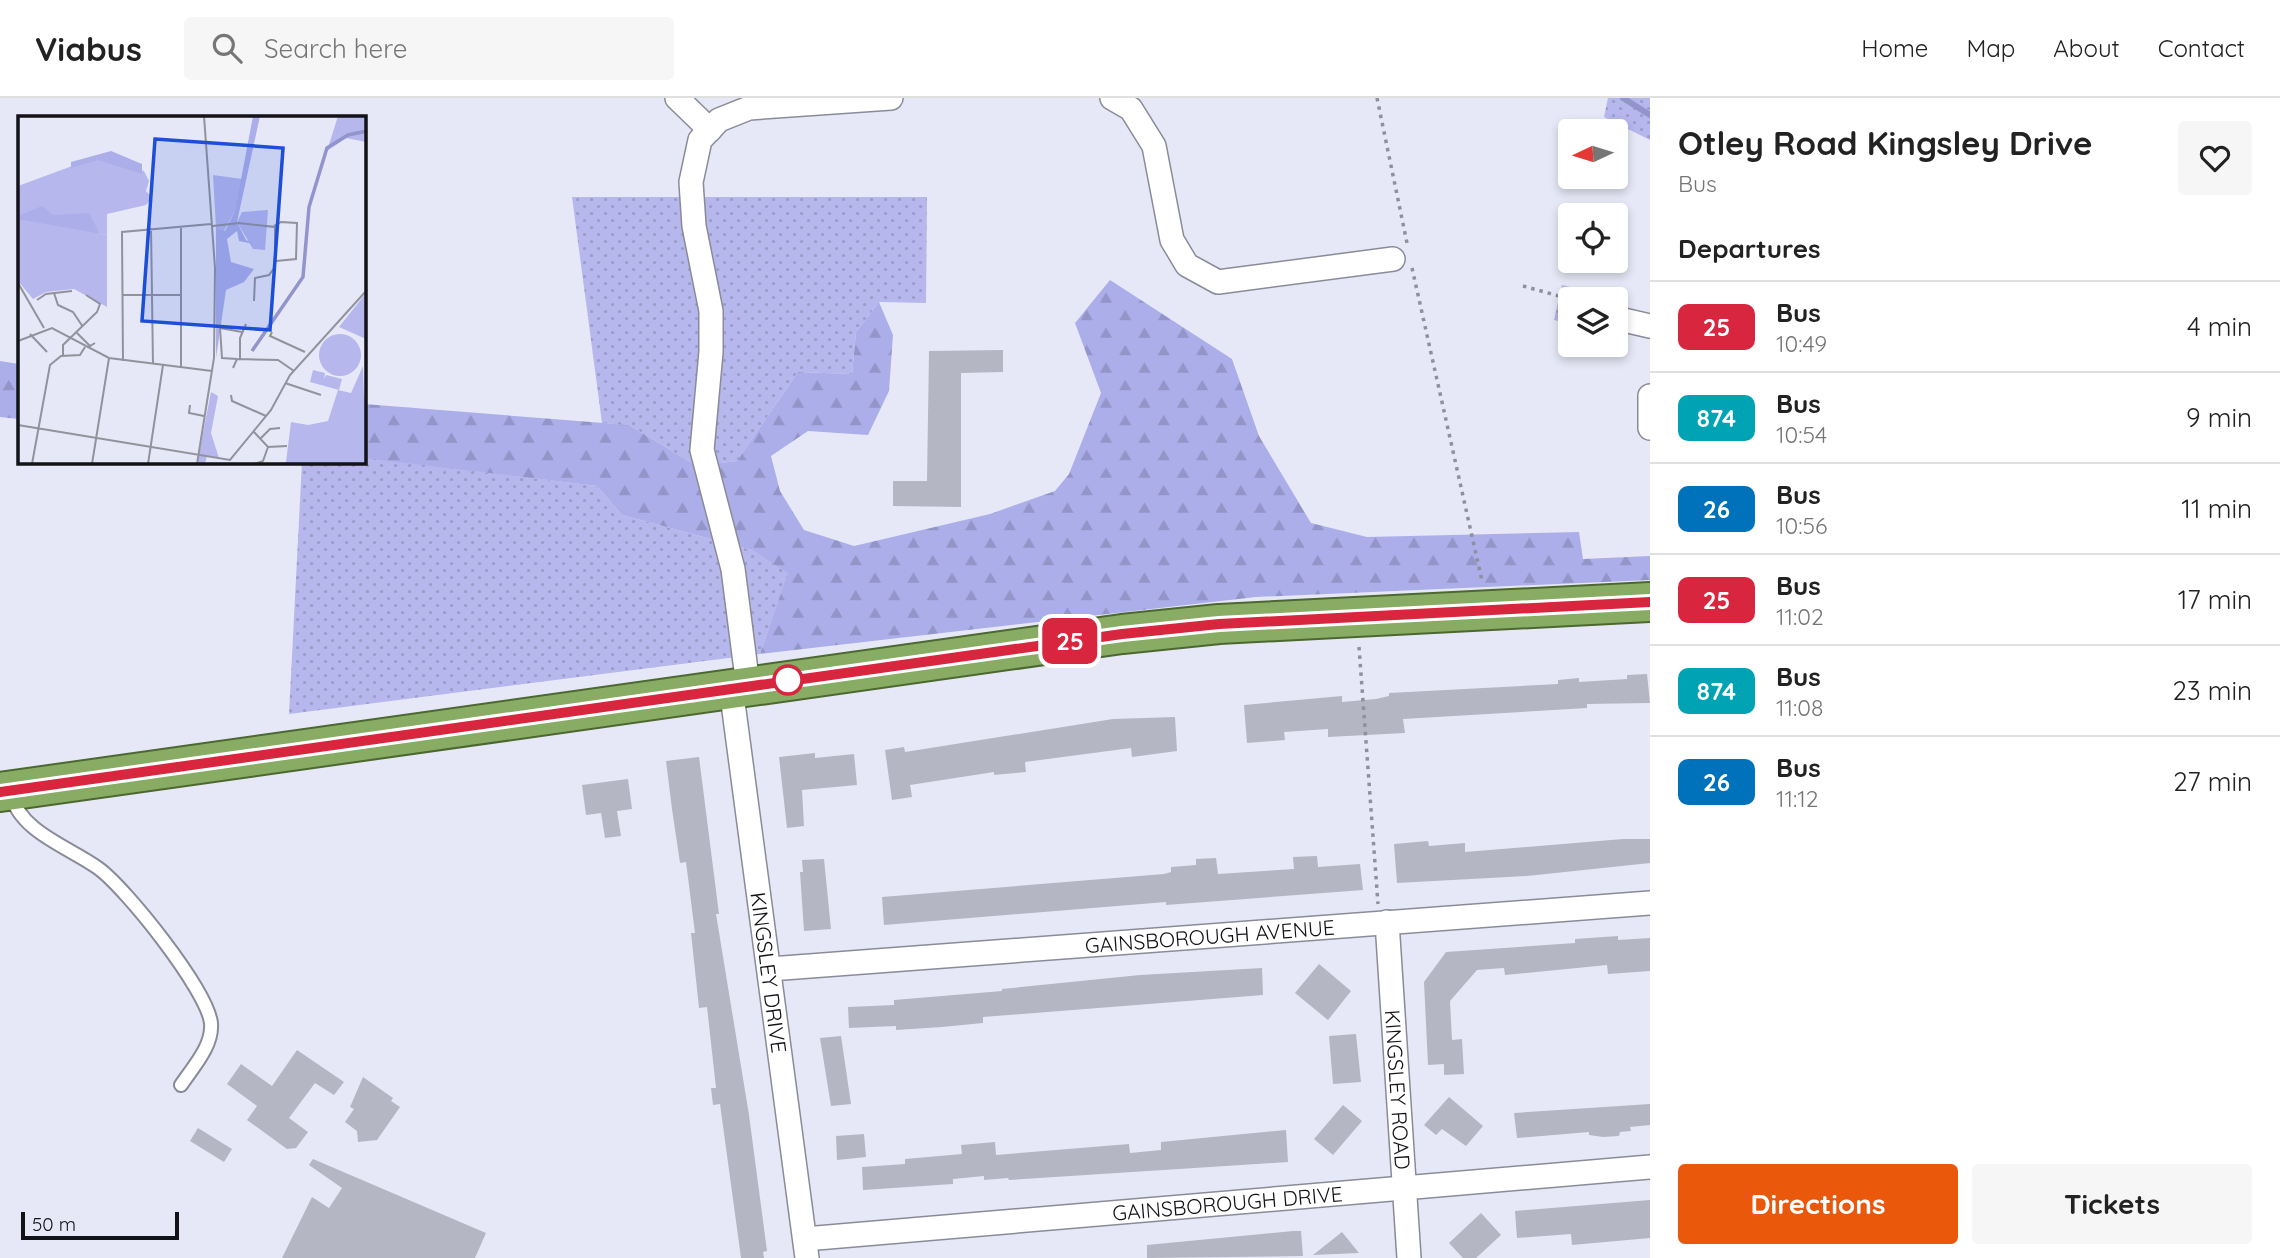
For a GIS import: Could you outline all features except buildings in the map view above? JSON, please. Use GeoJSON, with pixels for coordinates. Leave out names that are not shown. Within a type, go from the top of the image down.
{"type":"FeatureCollection","features":[{"type":"Feature","properties":{"kind":"highway"},"geometry":{"type":"LineString","coordinates":[[5,791],[1122,634],[1219,624],[1650,602]]}},
{"type":"Feature","properties":{"kind":"street"},"geometry":{"type":"LineString","coordinates":[[677,98],[710,130],[719,120],[749,108],[891,98]]}},
{"type":"Feature","properties":{"kind":"street"},"geometry":{"type":"LineString","coordinates":[[1112,98],[1131,110],[1154,146],[1172,240],[1187,265],[1218,282],[1403,254]]}},
{"type":"Feature","properties":{"kind":"street","name":"KINGSLEY DRIVE"},"geometry":{"type":"LineString","coordinates":[[710,130],[701,140],[691,181],[694,226],[711,311],[711,352],[702,450],[733,569],[740,687],[770,969],[806,1249]]}},
{"type":"Feature","properties":{"kind":"street"},"geometry":{"type":"LineString","coordinates":[[1628,321],[1650,326]]}},
{"type":"Feature","properties":{"kind":"street"},"geometry":{"type":"LineString","coordinates":[[1650,396],[1650,428]]}},
{"type":"Feature","properties":{"kind":"street","name":"GAINSBOROUGH AVENUE"},"geometry":{"type":"LineString","coordinates":[[770,969],[1650,903]]}},
{"type":"Feature","properties":{"kind":"street","name":"KINGSLEY ROAD"},"geometry":{"type":"LineString","coordinates":[[1383,922],[1409,1258]]}},
{"type":"Feature","properties":{"kind":"street","name":"GAINSBOROUGH DRIVE"},"geometry":{"type":"LineString","coordinates":[[806,1249],[1404,1188],[1650,1167]]}},
{"type":"Feature","properties":{"kind":"lane"},"geometry":{"type":"LineString","coordinates":[[5,791],[27,823],[115,881],[199,992],[211,1021],[210,1035],[181,1085]]}},
{"type":"Feature","properties":{"kind":"path"},"geometry":{"type":"LineString","coordinates":[[1377,98],[1403,254],[1486,611]]}},
{"type":"Feature","properties":{"kind":"path"},"geometry":{"type":"LineString","coordinates":[[1523,286],[1558,296]]}},
{"type":"Feature","properties":{"kind":"path"},"geometry":{"type":"LineString","coordinates":[[1356,617],[1383,922]]}},
{"type":"Feature","properties":{"kind":"shaded area"},"geometry":{"type":"Polygon","coordinates":[[[1608,98],[1650,98],[1650,140],[1628,129],[1628,119],[1604,117],[1608,98]]]}},
{"type":"Feature","properties":{"kind":"shaded area"},"geometry":{"type":"Polygon","coordinates":[[[572,197],[927,197],[926,303],[879,302],[856,332],[852,374],[798,372],[737,461],[697,466],[629,425],[602,423],[572,197]]]}},
{"type":"Feature","properties":{"kind":"shaded area"},"geometry":{"type":"Polygon","coordinates":[[[1558,302],[1558,321],[1554,320],[1558,302]]]}},
{"type":"Feature","properties":{"kind":"shaded area"},"geometry":{"type":"Polygon","coordinates":[[[366,457],[597,486],[622,515],[752,550],[789,572],[760,654],[289,714],[302,464],[366,464],[366,457]]]}},
{"type":"Feature","properties":{"kind":"green space"},"geometry":{"type":"Polygon","coordinates":[[[1110,280],[1232,359],[1259,436],[1311,523],[1367,537],[1579,532],[1583,559],[1650,556],[1650,580],[1256,597],[760,654],[788,573],[752,550],[622,515],[597,486],[366,458],[366,404],[629,425],[697,466],[737,461],[798,372],[852,374],[856,332],[879,302],[893,335],[889,391],[868,435],[808,431],[771,456],[780,491],[804,530],[854,546],[990,514],[1055,491],[1069,474],[1101,393],[1075,323],[1110,280]]]}},
{"type":"Feature","properties":{"kind":"green space"},"geometry":{"type":"Polygon","coordinates":[[[0,361],[18,364],[18,419],[0,417],[0,361]]]}},
{"type":"Feature","properties":{"kind":"waterway"},"geometry":{"type":"LineString","coordinates":[[1623,98],[1650,115]]}},
{"type":"Feature","properties":{"kind":"bus line","name":"25"},"geometry":{"type":"LineString","coordinates":[[0,792],[1122,634],[1219,624],[1650,602]]}}]}
